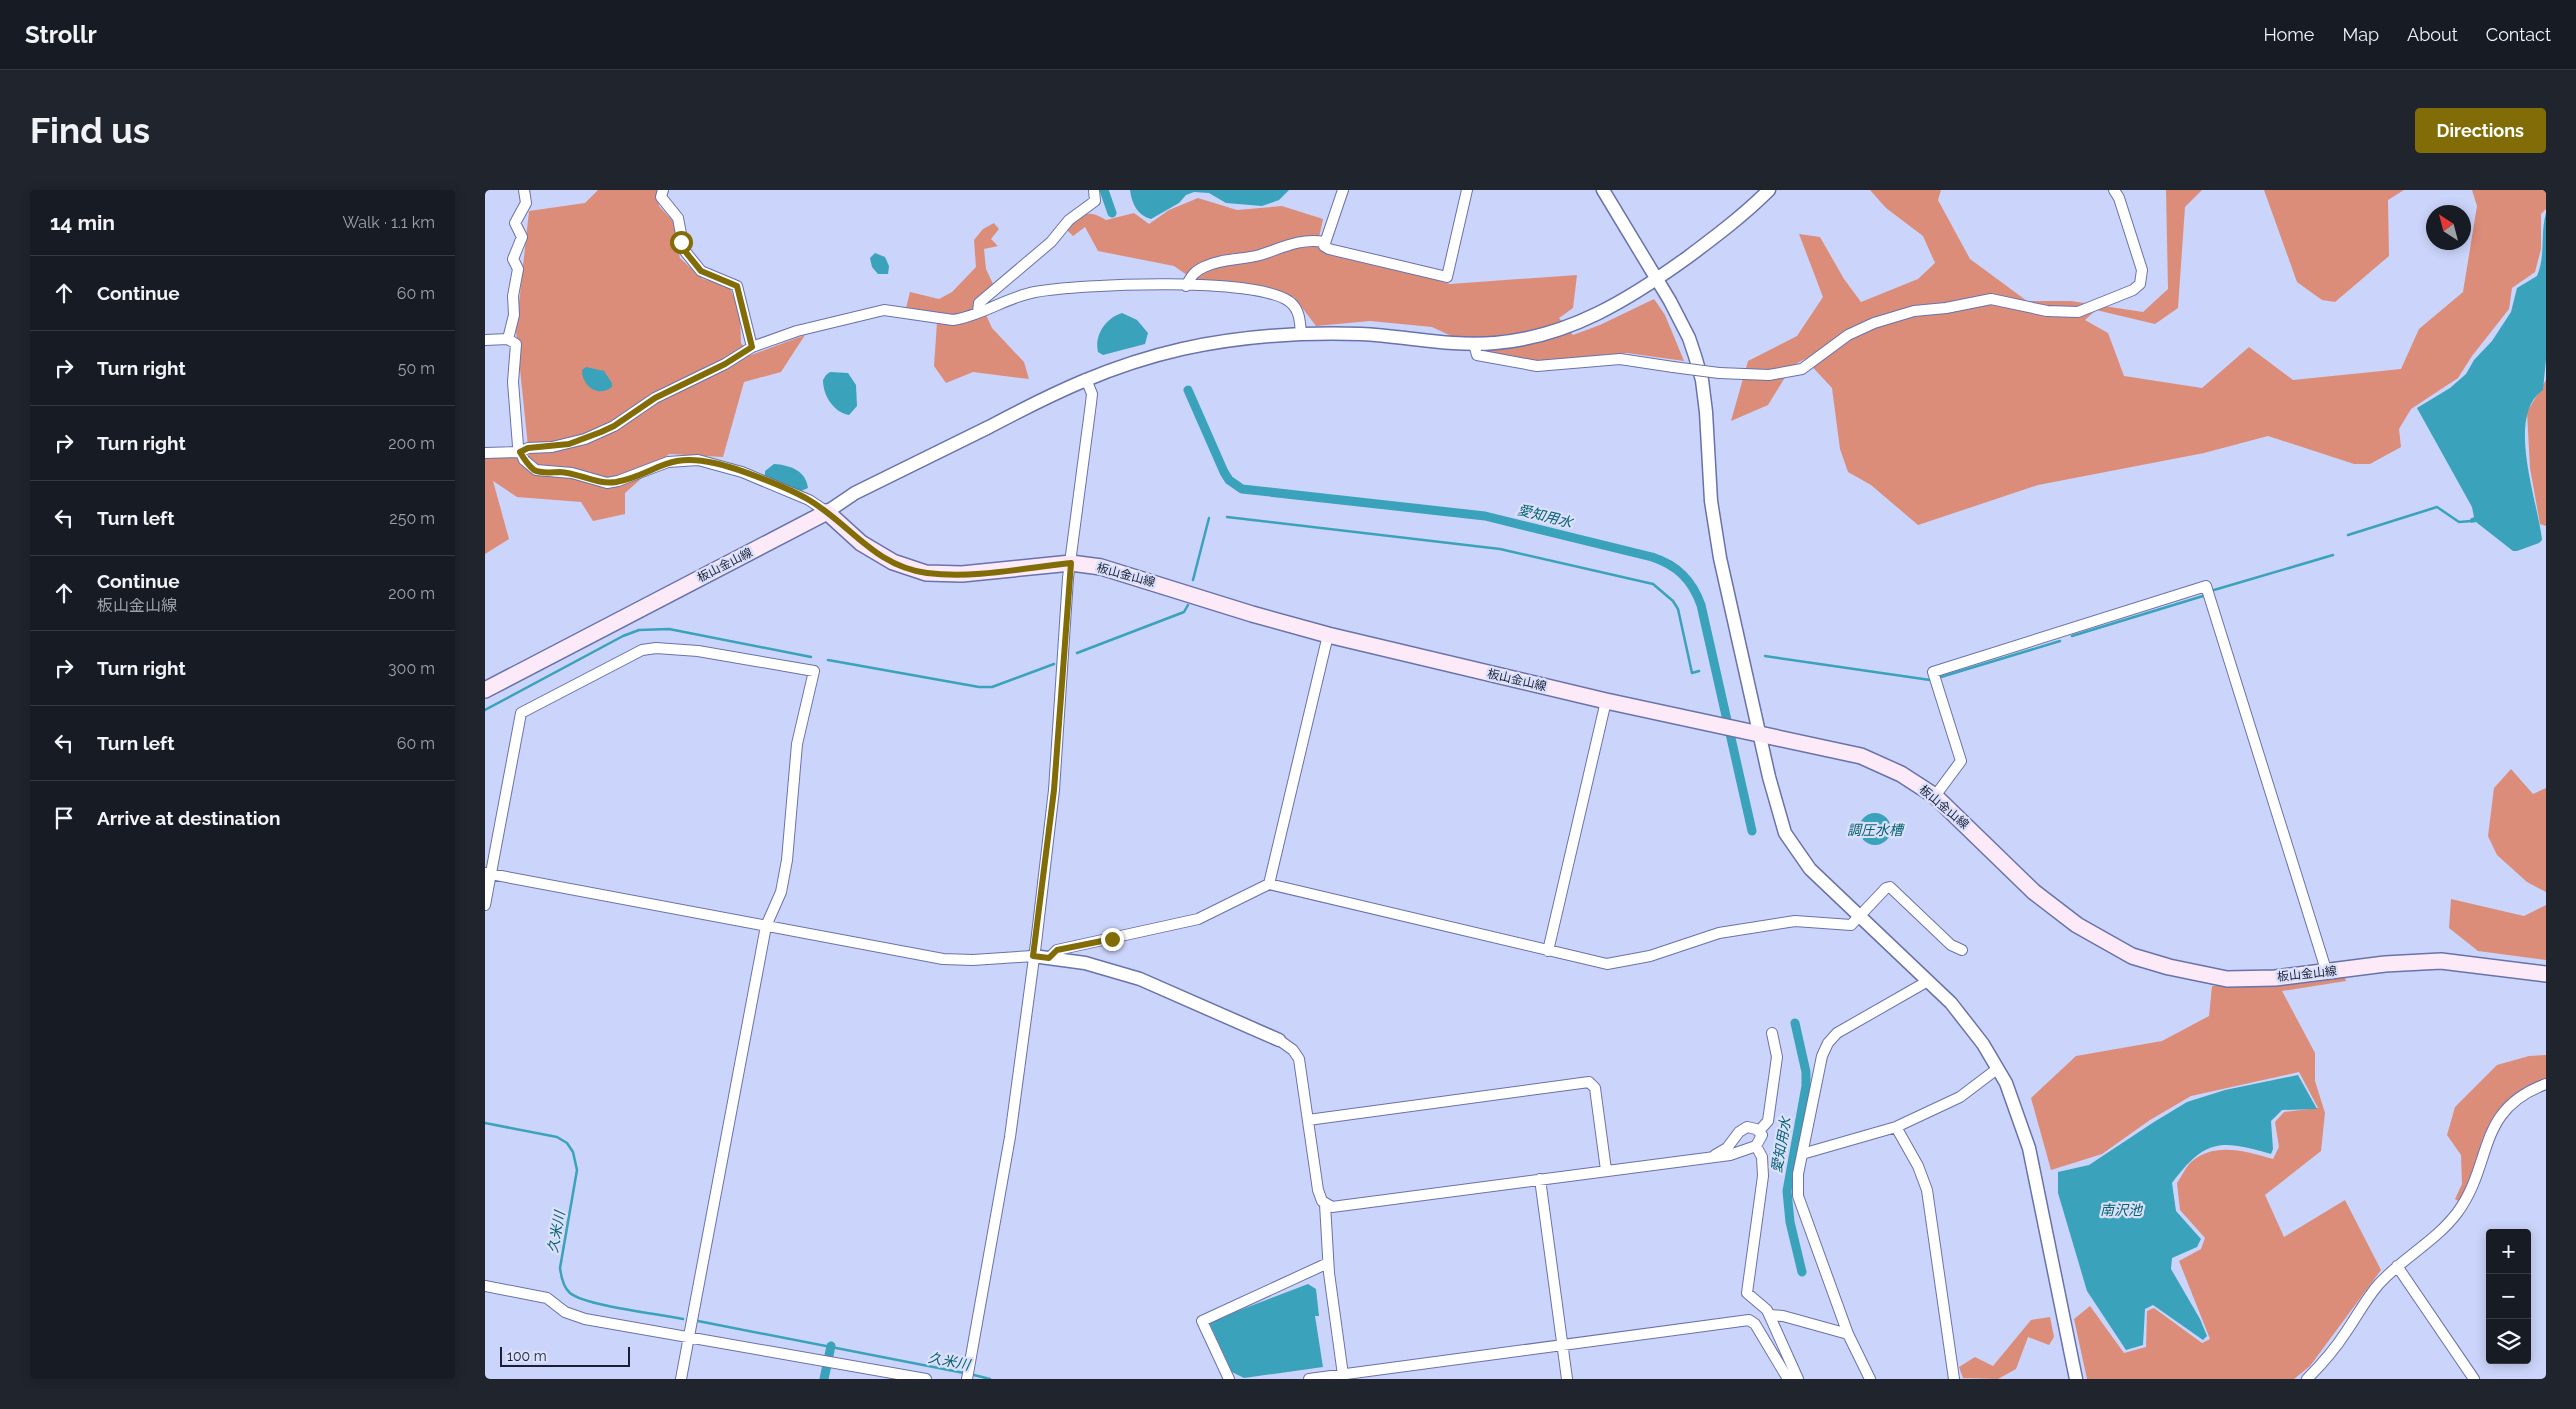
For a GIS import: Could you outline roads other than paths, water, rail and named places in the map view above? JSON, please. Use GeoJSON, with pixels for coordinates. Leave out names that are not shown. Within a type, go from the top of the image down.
{"type":"FeatureCollection","features":[{"type":"Feature","properties":{"kind":"main road","name":"板山金山線"},"geometry":{"type":"LineString","coordinates":[[485,690],[827,512],[869,548],[893,562],[926,573],[962,574],[1071,563],[1101,567],[1141,577],[1252,614],[1329,635],[1606,701],[1761,736],[1861,756],[1901,774],[1935,796],[2034,892],[2077,925],[2132,956],[2169,967],[2227,979],[2327,973],[2385,964],[2441,961],[2546,974]]}},
{"type":"Feature","properties":{"kind":"street"},"geometry":{"type":"LineString","coordinates":[[508,339],[514,315],[513,296],[518,269],[513,259],[522,237],[515,223],[526,203],[524,190]]}},
{"type":"Feature","properties":{"kind":"street"},"geometry":{"type":"LineString","coordinates":[[663,190],[661,198],[678,218],[681,242],[691,259],[706,275],[728,280],[737,286],[752,347]]}},
{"type":"Feature","properties":{"kind":"street"},"geometry":{"type":"LineString","coordinates":[[978,312],[979,303],[1051,242],[1069,220],[1095,201],[1094,190]]}},
{"type":"Feature","properties":{"kind":"street"},"geometry":{"type":"LineString","coordinates":[[1324,246],[1343,190]]}},
{"type":"Feature","properties":{"kind":"street"},"geometry":{"type":"LineString","coordinates":[[1186,286],[1194,272],[1205,266],[1260,255],[1302,241],[1324,242],[1324,246],[1329,249],[1447,277],[1467,190]]}},
{"type":"Feature","properties":{"kind":"street"},"geometry":{"type":"LineString","coordinates":[[1603,190],[1683,323],[1702,380],[1711,501],[1717,539],[1780,821],[1791,844],[1810,869],[1928,981],[1967,1022],[1983,1044],[2011,1095],[2029,1148],[2076,1379]]}},
{"type":"Feature","properties":{"kind":"street"},"geometry":{"type":"LineString","coordinates":[[485,340],[508,339],[517,347],[513,382],[520,452],[529,466],[535,470],[572,473],[607,483],[675,461],[698,460],[716,464],[809,500],[827,512],[855,494],[1040,399],[1086,379],[1181,349],[1246,338],[1301,334],[1361,334],[1474,344],[1524,338],[1577,323],[1602,313],[1656,280],[1714,237],[1769,190]]}},
{"type":"Feature","properties":{"kind":"street"},"geometry":{"type":"LineString","coordinates":[[1474,344],[1474,350],[1477,355],[1537,366],[1619,359],[1719,373],[1769,375],[1802,369],[1848,335],[1874,323],[1907,313],[1991,299],[2047,311],[2078,312],[2133,290],[2140,284],[2142,270],[2119,198],[2114,190]]}},
{"type":"Feature","properties":{"kind":"street"},"geometry":{"type":"LineString","coordinates":[[485,453],[520,452],[528,448],[569,444],[614,426],[655,398],[725,364],[752,347],[774,338],[868,312],[903,311],[945,320],[964,318],[1000,302],[1036,292],[1116,284],[1186,286],[1250,290],[1280,297],[1290,302],[1297,309],[1301,334]]}},
{"type":"Feature","properties":{"kind":"street"},"geometry":{"type":"LineString","coordinates":[[967,1379],[1010,1137],[1054,790],[1071,563],[1092,394],[1086,379]]}},
{"type":"Feature","properties":{"kind":"street"},"geometry":{"type":"LineString","coordinates":[[1935,796],[1961,761],[1933,672],[2206,586],[2327,973]]}},
{"type":"Feature","properties":{"kind":"street"},"geometry":{"type":"LineString","coordinates":[[1269,884],[1329,635]]}},
{"type":"Feature","properties":{"kind":"street"},"geometry":{"type":"LineString","coordinates":[[485,905],[488,874],[521,713],[642,650],[656,648],[698,651],[814,671],[797,744],[786,868],[781,892],[766,926],[681,1379]]}},
{"type":"Feature","properties":{"kind":"street"},"geometry":{"type":"LineString","coordinates":[[1548,951],[1606,701]]}},
{"type":"Feature","properties":{"kind":"street"},"geometry":{"type":"LineString","coordinates":[[488,874],[943,959],[973,960],[1033,956],[1085,963],[1140,979],[1279,1040],[1293,1050],[1299,1059],[1318,1190],[1325,1204],[1328,1263],[1343,1375]]}},
{"type":"Feature","properties":{"kind":"street"},"geometry":{"type":"LineString","coordinates":[[1049,958],[1057,950],[1198,919],[1269,884],[1607,964],[1650,956],[1719,934],[1795,921],[1851,925],[1886,888],[1890,887],[1951,945],[1962,950]]}},
{"type":"Feature","properties":{"kind":"street"},"geometry":{"type":"LineString","coordinates":[[1870,1379],[1848,1334],[1815,1238],[1800,1205],[1798,1174],[1817,1079],[1828,1043],[1837,1033],[1928,981]]}},
{"type":"Feature","properties":{"kind":"street"},"geometry":{"type":"LineString","coordinates":[[1759,1131],[1768,1120],[1777,1057],[1772,1033]]}},
{"type":"Feature","properties":{"kind":"street"},"geometry":{"type":"LineString","coordinates":[[1803,1154],[1896,1127],[1960,1097],[1997,1069]]}},
{"type":"Feature","properties":{"kind":"street"},"geometry":{"type":"LineString","coordinates":[[1308,1120],[1589,1082],[1595,1088],[1606,1170]]}},
{"type":"Feature","properties":{"kind":"street"},"geometry":{"type":"LineString","coordinates":[[2307,1379],[2324,1362],[2377,1286],[2397,1266],[2440,1232],[2458,1212],[2471,1189],[2490,1134],[2502,1112],[2519,1096],[2546,1084]]}},
{"type":"Feature","properties":{"kind":"street"},"geometry":{"type":"LineString","coordinates":[[1325,1204],[1338,1207],[1715,1155],[1730,1155],[1757,1146],[1762,1135],[1751,1127],[1743,1129],[1727,1148],[1715,1155]]}},
{"type":"Feature","properties":{"kind":"street"},"geometry":{"type":"LineString","coordinates":[[1896,1127],[1918,1166],[1927,1190],[1954,1379]]}},
{"type":"Feature","properties":{"kind":"street"},"geometry":{"type":"LineString","coordinates":[[1757,1146],[1762,1157],[1763,1176],[1747,1293],[1763,1304],[1770,1314],[1798,1379]]}},
{"type":"Feature","properties":{"kind":"street"},"geometry":{"type":"LineString","coordinates":[[1540,1179],[1567,1379]]}},
{"type":"Feature","properties":{"kind":"street"},"geometry":{"type":"LineString","coordinates":[[1229,1379],[1202,1321],[1328,1263]]}},
{"type":"Feature","properties":{"kind":"street"},"geometry":{"type":"LineString","coordinates":[[2397,1266],[2474,1379]]}},
{"type":"Feature","properties":{"kind":"street"},"geometry":{"type":"LineString","coordinates":[[485,1286],[547,1298],[565,1312],[585,1319],[926,1379]]}},
{"type":"Feature","properties":{"kind":"street"},"geometry":{"type":"LineString","coordinates":[[1770,1314],[1848,1334]]}},
{"type":"Feature","properties":{"kind":"street"},"geometry":{"type":"LineString","coordinates":[[1309,1379],[1749,1320],[1755,1324],[1788,1379]]}},
{"type":"Feature","properties":{"kind":"water"},"geometry":{"type":"Polygon","coordinates":[[[1130,190],[1289,190],[1279,200],[1262,206],[1226,203],[1209,193],[1194,192],[1186,195],[1179,203],[1151,219],[1142,215],[1136,208],[1130,190]]]}},
{"type":"Feature","properties":{"kind":"water"},"geometry":{"type":"Polygon","coordinates":[[[2546,213],[2546,359],[2543,390],[2532,402],[2526,419],[2525,439],[2527,460],[2542,540],[2539,543],[2513,551],[2476,522],[2471,523],[2470,519],[2474,517],[2472,507],[2417,408],[2450,388],[2466,374],[2474,360],[2492,341],[2511,312],[2517,288],[2537,276],[2540,268],[2546,213]]]}},
{"type":"Feature","properties":{"kind":"water"},"geometry":{"type":"Polygon","coordinates":[[[875,253],[885,257],[889,266],[888,274],[878,274],[872,267],[870,258],[875,253]]]}},
{"type":"Feature","properties":{"kind":"water"},"geometry":{"type":"Polygon","coordinates":[[[1122,313],[1137,320],[1148,333],[1145,344],[1103,355],[1098,352],[1097,346],[1100,334],[1106,323],[1122,313]]]}},
{"type":"Feature","properties":{"kind":"water"},"geometry":{"type":"Polygon","coordinates":[[[586,367],[604,371],[612,383],[612,387],[601,391],[592,389],[583,376],[582,370],[586,367]]]}},
{"type":"Feature","properties":{"kind":"water"},"geometry":{"type":"Polygon","coordinates":[[[830,372],[848,373],[856,385],[857,406],[849,415],[834,407],[827,397],[823,380],[830,372]]]}},
{"type":"Feature","properties":{"kind":"water"},"geometry":{"type":"Polygon","coordinates":[[[774,464],[791,467],[796,470],[804,477],[808,488],[801,491],[765,477],[765,471],[774,464]]]}},
{"type":"Feature","properties":{"kind":"water","name":"調圧水槽"},"geometry":{"type":"Polygon","coordinates":[[[1875,813],[1881,814],[1886,818],[1890,823],[1890,835],[1886,840],[1881,844],[1875,845],[1869,844],[1864,840],[1860,835],[1859,829],[1860,823],[1864,818],[1869,814],[1875,813]]]}},
{"type":"Feature","properties":{"kind":"water","name":"南沢池"},"geometry":{"type":"Polygon","coordinates":[[[2298,1075],[2317,1109],[2282,1110],[2271,1121],[2273,1149],[2271,1154],[2239,1146],[2215,1146],[2194,1158],[2172,1183],[2176,1211],[2201,1239],[2197,1247],[2172,1258],[2171,1269],[2200,1319],[2207,1336],[2203,1340],[2153,1305],[2145,1309],[2143,1345],[2126,1350],[2087,1291],[2058,1193],[2058,1172],[2089,1165],[2187,1102],[2225,1090],[2298,1075]]]}},
{"type":"Feature","properties":{"kind":"water"},"geometry":{"type":"Polygon","coordinates":[[[1308,1284],[1316,1289],[1319,1316],[1315,1316],[1323,1367],[1244,1378],[1232,1372],[1209,1322],[1308,1284]]]}},
{"type":"Feature","properties":{"kind":"waterway","name":"愛知用水"},"geometry":{"type":"LineString","coordinates":[[1104,190],[1112,213]]}},
{"type":"Feature","properties":{"kind":"waterway","name":"愛知用水"},"geometry":{"type":"LineString","coordinates":[[1188,390],[1224,472],[1229,480],[1242,489],[1485,516],[1652,557],[1676,569],[1693,588],[1701,605],[1752,831]]}},
{"type":"Feature","properties":{"kind":"waterway"},"geometry":{"type":"LineString","coordinates":[[2348,535],[2437,507],[2459,522],[2472,521]]}},
{"type":"Feature","properties":{"kind":"waterway"},"geometry":{"type":"LineString","coordinates":[[1227,517],[1500,549],[1653,584],[1673,601],[1678,609],[1692,673],[1699,671]]}},
{"type":"Feature","properties":{"kind":"waterway"},"geometry":{"type":"LineString","coordinates":[[1193,580],[1209,518]]}},
{"type":"Feature","properties":{"kind":"waterway"},"geometry":{"type":"LineString","coordinates":[[2214,590],[2333,555]]}},
{"type":"Feature","properties":{"kind":"waterway"},"geometry":{"type":"LineString","coordinates":[[2072,636],[2203,596]]}},
{"type":"Feature","properties":{"kind":"waterway"},"geometry":{"type":"LineString","coordinates":[[1077,653],[1184,612],[1188,605]]}},
{"type":"Feature","properties":{"kind":"waterway"},"geometry":{"type":"LineString","coordinates":[[485,710],[623,636],[639,630],[669,629],[811,657]]}},
{"type":"Feature","properties":{"kind":"waterway"},"geometry":{"type":"LineString","coordinates":[[1941,677],[2060,641]]}},
{"type":"Feature","properties":{"kind":"waterway"},"geometry":{"type":"LineString","coordinates":[[1765,656],[1930,680]]}},
{"type":"Feature","properties":{"kind":"waterway"},"geometry":{"type":"LineString","coordinates":[[828,660],[979,687],[992,687],[1054,664]]}},
{"type":"Feature","properties":{"kind":"waterway","name":"愛知用水"},"geometry":{"type":"LineString","coordinates":[[1795,1023],[1806,1072],[1806,1086],[1787,1191],[1790,1222],[1802,1272]]}},
{"type":"Feature","properties":{"kind":"waterway","name":"久米川"},"geometry":{"type":"LineString","coordinates":[[485,1123],[557,1137],[567,1143],[573,1152],[577,1170],[560,1268],[564,1285],[570,1293],[578,1298],[606,1306],[683,1319]]}},
{"type":"Feature","properties":{"kind":"waterway","name":"久米川"},"geometry":{"type":"LineString","coordinates":[[698,1321],[964,1373]]}},
{"type":"Feature","properties":{"kind":"waterway"},"geometry":{"type":"LineString","coordinates":[[824,1379],[831,1346]]}},
{"type":"Feature","properties":{"kind":"waterway","name":"久米川"},"geometry":{"type":"LineString","coordinates":[[970,1374],[990,1379]]}}]}
